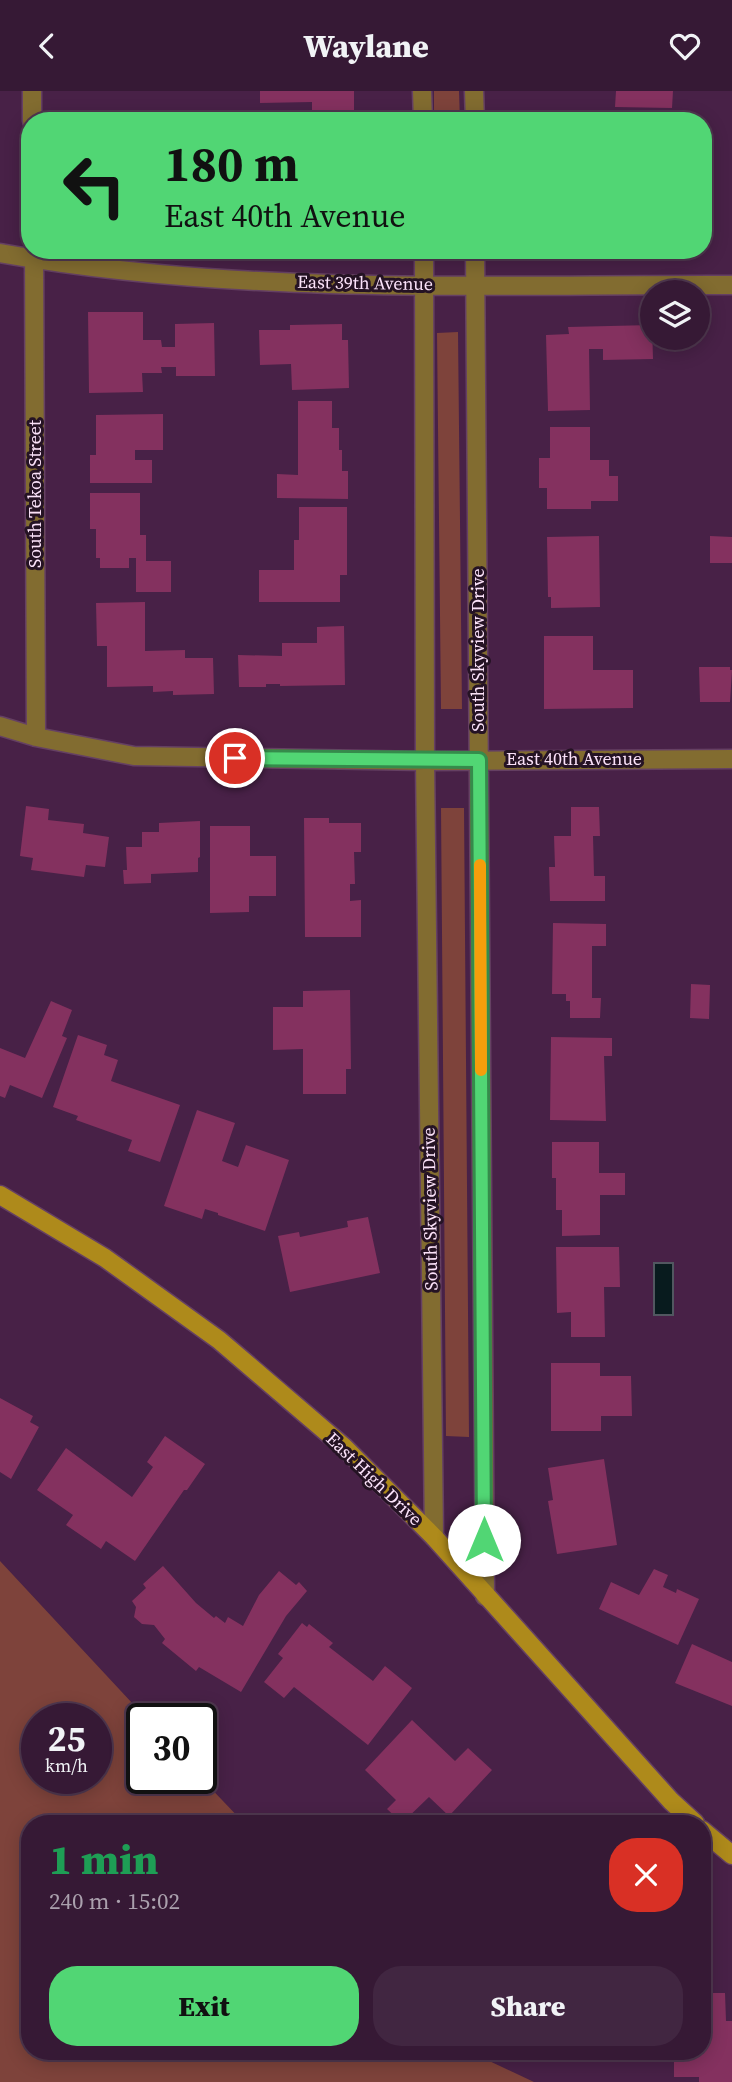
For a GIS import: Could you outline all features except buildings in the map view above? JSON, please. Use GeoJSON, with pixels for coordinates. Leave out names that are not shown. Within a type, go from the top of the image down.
{"type":"FeatureCollection","features":[{"type":"Feature","properties":{"kind":"main road","name":"East High Drive"},"geometry":{"type":"LineString","coordinates":[[0,1195],[105,1258],[219,1340],[344,1447],[433,1537],[686,1815]]}},
{"type":"Feature","properties":{"kind":"main road"},"geometry":{"type":"LineString","coordinates":[[711,1838],[732,1855]]}},
{"type":"Feature","properties":{"kind":"street"},"geometry":{"type":"LineString","coordinates":[[32,91],[32,112]]}},
{"type":"Feature","properties":{"kind":"street"},"geometry":{"type":"LineString","coordinates":[[422,91],[423,112]]}},
{"type":"Feature","properties":{"kind":"street"},"geometry":{"type":"LineString","coordinates":[[474,91],[475,112]]}},
{"type":"Feature","properties":{"kind":"street","name":"East 39th Avenue"},"geometry":{"type":"LineString","coordinates":[[0,253],[21,254]]}},
{"type":"Feature","properties":{"kind":"street","name":"South Tekoa Street"},"geometry":{"type":"LineString","coordinates":[[34,259],[36,737]]}},
{"type":"Feature","properties":{"kind":"street","name":"East 39th Avenue"},"geometry":{"type":"LineString","coordinates":[[62,259],[169,274],[284,282],[732,285]]}},
{"type":"Feature","properties":{"kind":"street","name":"South Skyview Drive"},"geometry":{"type":"LineString","coordinates":[[424,259],[425,761],[433,1537]]}},
{"type":"Feature","properties":{"kind":"street","name":"South Skyview Drive"},"geometry":{"type":"LineString","coordinates":[[475,259],[485,1595]]}},
{"type":"Feature","properties":{"kind":"street","name":"East 40th Avenue"},"geometry":{"type":"LineString","coordinates":[[0,726],[36,737],[134,756],[425,761],[732,759]]}},
{"type":"Feature","properties":{"kind":"shaded area"},"geometry":{"type":"Polygon","coordinates":[[[434,91],[459,91],[460,112],[434,112],[434,91]]]}},
{"type":"Feature","properties":{"kind":"shaded area"},"geometry":{"type":"Polygon","coordinates":[[[458,332],[462,709],[441,709],[437,333],[458,332]]]}},
{"type":"Feature","properties":{"kind":"shaded area"},"geometry":{"type":"Polygon","coordinates":[[[441,808],[464,808],[469,1437],[446,1436],[441,808]]]}},
{"type":"Feature","properties":{"kind":"shaded area"},"geometry":{"type":"Polygon","coordinates":[[[654,1263],[673,1263],[673,1315],[654,1315],[654,1263]]]}},
{"type":"Feature","properties":{"kind":"shaded area"},"geometry":{"type":"Polygon","coordinates":[[[0,1561],[132,1703],[126,1703],[126,1794],[216,1794],[236,1815],[21,1815],[21,2060],[487,2060],[534,2082],[0,2082],[0,1561]]]}},
{"type":"Feature","properties":{"kind":"slow traffic"},"geometry":{"type":"LineString","coordinates":[[480,865],[481,1070]]}},
{"type":"Feature","properties":{"kind":"route"},"geometry":{"type":"LineString","coordinates":[[235,758],[479,760],[484,1540]]}}]}
